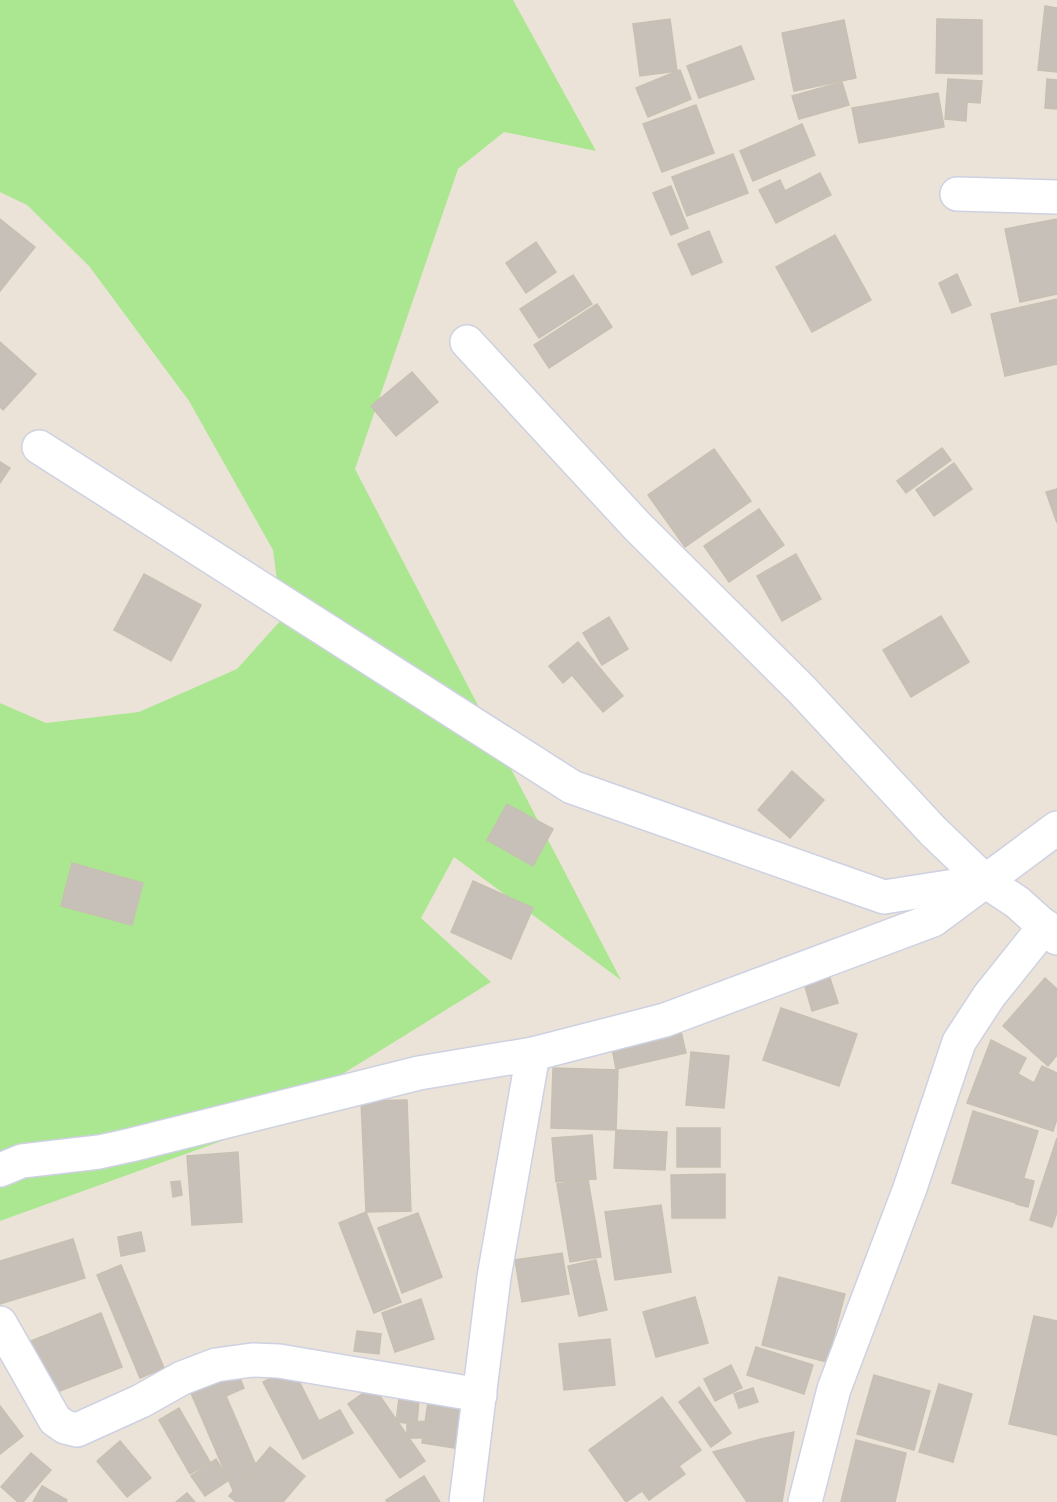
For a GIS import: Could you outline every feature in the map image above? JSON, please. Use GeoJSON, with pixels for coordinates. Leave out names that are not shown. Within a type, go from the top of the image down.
{"type":"FeatureCollection","features":[{"type":"Feature","properties":{"kind":"street"},"geometry":{"type":"LineString","coordinates":[[957,194],[1057,197]]}},
{"type":"Feature","properties":{"kind":"street"},"geometry":{"type":"LineString","coordinates":[[467,342],[637,526],[802,690],[933,831],[985,881],[1017,903],[1051,932],[989,996],[959,1042],[910,1188],[834,1389],[805,1502]]}},
{"type":"Feature","properties":{"kind":"street"},"geometry":{"type":"LineString","coordinates":[[39,447],[572,787],[884,897],[985,881]]}},
{"type":"Feature","properties":{"kind":"street"},"geometry":{"type":"LineString","coordinates":[[0,1170],[22,1161],[99,1152],[131,1145],[419,1073],[533,1054],[665,1020],[933,920],[1057,828]]}},
{"type":"Feature","properties":{"kind":"street"},"geometry":{"type":"LineString","coordinates":[[466,1502],[494,1277],[533,1054]]}},
{"type":"Feature","properties":{"kind":"street"},"geometry":{"type":"LineString","coordinates":[[0,1323],[55,1420],[65,1427],[77,1430],[141,1401],[182,1378],[216,1365],[252,1360],[279,1361],[480,1395]]}},
{"type":"Feature","properties":{"kind":"green space"},"geometry":{"type":"Polygon","coordinates":[[[0,0],[513,0],[596,151],[504,132],[458,169],[355,469],[621,980],[454,857],[421,918],[491,982],[252,1130],[0,1221],[0,703],[46,723],[139,712],[237,669],[282,619],[273,550],[189,401],[89,266],[27,205],[0,192],[0,0]]]}},
{"type":"Feature","properties":{"kind":"building"},"geometry":{"type":"Polygon","coordinates":[[[1045,6],[1057,8],[1057,72],[1038,70],[1045,6]]]}},
{"type":"Feature","properties":{"kind":"building"},"geometry":{"type":"Polygon","coordinates":[[[670,19],[677,71],[640,76],[633,24],[670,19]]]}},
{"type":"Feature","properties":{"kind":"building"},"geometry":{"type":"Polygon","coordinates":[[[937,19],[982,20],[982,74],[936,73],[937,19]]]}},
{"type":"Feature","properties":{"kind":"building"},"geometry":{"type":"Polygon","coordinates":[[[844,20],[856,78],[794,91],[782,33],[844,20]]]}},
{"type":"Feature","properties":{"kind":"building"},"geometry":{"type":"Polygon","coordinates":[[[741,46],[754,79],[699,98],[687,66],[741,46]]]}},
{"type":"Feature","properties":{"kind":"building"},"geometry":{"type":"Polygon","coordinates":[[[680,70],[691,99],[648,117],[636,88],[680,70]]]}},
{"type":"Feature","properties":{"kind":"building"},"geometry":{"type":"Polygon","coordinates":[[[948,79],[982,81],[980,103],[967,102],[966,121],[945,119],[948,79]]]}},
{"type":"Feature","properties":{"kind":"building"},"geometry":{"type":"Polygon","coordinates":[[[1047,79],[1057,80],[1057,109],[1045,108],[1047,79]]]}},
{"type":"Feature","properties":{"kind":"building"},"geometry":{"type":"Polygon","coordinates":[[[842,82],[849,105],[799,119],[792,96],[842,82]]]}},
{"type":"Feature","properties":{"kind":"building"},"geometry":{"type":"Polygon","coordinates":[[[938,93],[944,127],[859,143],[852,108],[938,93]]]}},
{"type":"Feature","properties":{"kind":"building"},"geometry":{"type":"Polygon","coordinates":[[[696,105],[714,153],[662,172],[643,124],[696,105]]]}},
{"type":"Feature","properties":{"kind":"building"},"geometry":{"type":"Polygon","coordinates":[[[802,124],[815,155],[753,181],[740,151],[802,124]]]}},
{"type":"Feature","properties":{"kind":"building"},"geometry":{"type":"Polygon","coordinates":[[[733,154],[748,193],[687,216],[672,177],[733,154]]]}},
{"type":"Feature","properties":{"kind":"building"},"geometry":{"type":"Polygon","coordinates":[[[820,173],[831,195],[776,223],[759,190],[780,180],[785,191],[820,173]]]}},
{"type":"Feature","properties":{"kind":"building"},"geometry":{"type":"Polygon","coordinates":[[[671,186],[688,228],[671,235],[653,193],[671,186]]]}},
{"type":"Feature","properties":{"kind":"building"},"geometry":{"type":"Polygon","coordinates":[[[0,219],[35,247],[0,291],[0,219]]]}},
{"type":"Feature","properties":{"kind":"building"},"geometry":{"type":"Polygon","coordinates":[[[1057,219],[1057,294],[1020,302],[1005,229],[1057,219]]]}},
{"type":"Feature","properties":{"kind":"building"},"geometry":{"type":"Polygon","coordinates":[[[709,231],[722,262],[692,275],[678,244],[709,231]]]}},
{"type":"Feature","properties":{"kind":"building"},"geometry":{"type":"Polygon","coordinates":[[[835,235],[871,300],[812,332],[776,267],[835,235]]]}},
{"type":"Feature","properties":{"kind":"building"},"geometry":{"type":"Polygon","coordinates":[[[536,242],[556,272],[526,293],[506,263],[536,242]]]}},
{"type":"Feature","properties":{"kind":"building"},"geometry":{"type":"Polygon","coordinates":[[[957,274],[971,305],[952,313],[939,283],[957,274]]]}},
{"type":"Feature","properties":{"kind":"building"},"geometry":{"type":"Polygon","coordinates":[[[573,275],[592,304],[539,338],[520,309],[573,275]]]}},
{"type":"Feature","properties":{"kind":"building"},"geometry":{"type":"Polygon","coordinates":[[[1057,299],[1057,364],[1005,376],[991,314],[1057,299]]]}},
{"type":"Feature","properties":{"kind":"building"},"geometry":{"type":"Polygon","coordinates":[[[597,304],[612,327],[549,368],[534,345],[597,304]]]}},
{"type":"Feature","properties":{"kind":"building"},"geometry":{"type":"Polygon","coordinates":[[[0,342],[36,374],[3,410],[0,407],[0,342]]]}},
{"type":"Feature","properties":{"kind":"building"},"geometry":{"type":"Polygon","coordinates":[[[412,372],[438,402],[396,436],[371,406],[412,372]]]}},
{"type":"Feature","properties":{"kind":"building"},"geometry":{"type":"Polygon","coordinates":[[[942,448],[951,460],[906,493],[897,481],[942,448]]]}},
{"type":"Feature","properties":{"kind":"building"},"geometry":{"type":"Polygon","coordinates":[[[714,449],[751,501],[685,547],[648,495],[714,449]]]}},
{"type":"Feature","properties":{"kind":"building"},"geometry":{"type":"Polygon","coordinates":[[[0,462],[10,468],[0,483],[0,462]]]}},
{"type":"Feature","properties":{"kind":"building"},"geometry":{"type":"Polygon","coordinates":[[[954,463],[972,489],[934,516],[916,490],[954,463]]]}},
{"type":"Feature","properties":{"kind":"building"},"geometry":{"type":"Polygon","coordinates":[[[1057,489],[1057,523],[1046,492],[1057,489]]]}},
{"type":"Feature","properties":{"kind":"building"},"geometry":{"type":"Polygon","coordinates":[[[759,509],[784,545],[729,582],[704,546],[759,509]]]}},
{"type":"Feature","properties":{"kind":"building"},"geometry":{"type":"Polygon","coordinates":[[[796,554],[821,599],[782,621],[757,576],[796,554]]]}},
{"type":"Feature","properties":{"kind":"building"},"geometry":{"type":"Polygon","coordinates":[[[144,574],[201,605],[171,661],[114,630],[144,574]]]}},
{"type":"Feature","properties":{"kind":"building"},"geometry":{"type":"Polygon","coordinates":[[[941,616],[969,662],[911,697],[883,650],[941,616]]]}},
{"type":"Feature","properties":{"kind":"building"},"geometry":{"type":"Polygon","coordinates":[[[609,617],[628,649],[602,665],[583,633],[609,617]]]}},
{"type":"Feature","properties":{"kind":"building"},"geometry":{"type":"Polygon","coordinates":[[[578,642],[623,696],[603,712],[572,675],[563,683],[549,666],[578,642]]]}},
{"type":"Feature","properties":{"kind":"building"},"geometry":{"type":"Polygon","coordinates":[[[792,771],[824,800],[790,838],[758,810],[792,771]]]}},
{"type":"Feature","properties":{"kind":"building"},"geometry":{"type":"Polygon","coordinates":[[[507,804],[553,829],[533,866],[487,840],[507,804]]]}},
{"type":"Feature","properties":{"kind":"building"},"geometry":{"type":"Polygon","coordinates":[[[72,863],[143,883],[132,925],[61,906],[72,863]]]}},
{"type":"Feature","properties":{"kind":"building"},"geometry":{"type":"Polygon","coordinates":[[[473,881],[533,908],[511,959],[451,932],[473,881]]]}},
{"type":"Feature","properties":{"kind":"building"},"geometry":{"type":"Polygon","coordinates":[[[829,975],[838,1003],[812,1011],[804,983],[829,975]]]}},
{"type":"Feature","properties":{"kind":"building"},"geometry":{"type":"Polygon","coordinates":[[[1045,978],[1057,989],[1057,1055],[1048,1066],[1003,1026],[1045,978]]]}},
{"type":"Feature","properties":{"kind":"building"},"geometry":{"type":"Polygon","coordinates":[[[781,1008],[857,1034],[839,1086],[763,1060],[781,1008]]]}},
{"type":"Feature","properties":{"kind":"building"},"geometry":{"type":"Polygon","coordinates":[[[680,1027],[686,1053],[616,1069],[611,1043],[680,1027]]]}},
{"type":"Feature","properties":{"kind":"building"},"geometry":{"type":"Polygon","coordinates":[[[991,1040],[1026,1058],[1018,1074],[1034,1083],[1042,1066],[1057,1073],[1057,1119],[1053,1131],[967,1103],[991,1040]]]}},
{"type":"Feature","properties":{"kind":"building"},"geometry":{"type":"Polygon","coordinates":[[[691,1052],[729,1056],[724,1108],[686,1105],[691,1052]]]}},
{"type":"Feature","properties":{"kind":"building"},"geometry":{"type":"Polygon","coordinates":[[[553,1068],[618,1070],[616,1130],[551,1128],[553,1068]]]}},
{"type":"Feature","properties":{"kind":"building"},"geometry":{"type":"Polygon","coordinates":[[[407,1100],[411,1211],[366,1212],[361,1101],[407,1100]]]}},
{"type":"Feature","properties":{"kind":"building"},"geometry":{"type":"Polygon","coordinates":[[[973,1111],[1038,1131],[1016,1203],[952,1183],[973,1111]]]}},
{"type":"Feature","properties":{"kind":"building"},"geometry":{"type":"Polygon","coordinates":[[[677,1128],[720,1128],[720,1167],[677,1167],[677,1128]]]}},
{"type":"Feature","properties":{"kind":"building"},"geometry":{"type":"Polygon","coordinates":[[[616,1130],[667,1132],[665,1170],[614,1168],[616,1130]]]}},
{"type":"Feature","properties":{"kind":"building"},"geometry":{"type":"Polygon","coordinates":[[[592,1135],[596,1179],[556,1182],[552,1138],[592,1135]]]}},
{"type":"Feature","properties":{"kind":"building"},"geometry":{"type":"Polygon","coordinates":[[[1057,1138],[1057,1212],[1052,1227],[1030,1220],[1057,1138]]]}},
{"type":"Feature","properties":{"kind":"building"},"geometry":{"type":"Polygon","coordinates":[[[238,1152],[242,1222],[192,1225],[187,1156],[238,1152]]]}},
{"type":"Feature","properties":{"kind":"building"},"geometry":{"type":"Polygon","coordinates":[[[725,1174],[725,1218],[672,1218],[671,1175],[725,1174]]]}},
{"type":"Feature","properties":{"kind":"building"},"geometry":{"type":"Polygon","coordinates":[[[1022,1178],[1034,1181],[1028,1207],[1016,1204],[1022,1178]]]}},
{"type":"Feature","properties":{"kind":"building"},"geometry":{"type":"Polygon","coordinates":[[[588,1179],[601,1257],[570,1262],[557,1184],[588,1179]]]}},
{"type":"Feature","properties":{"kind":"building"},"geometry":{"type":"Polygon","coordinates":[[[180,1181],[182,1195],[173,1197],[171,1182],[180,1181]]]}},
{"type":"Feature","properties":{"kind":"building"},"geometry":{"type":"Polygon","coordinates":[[[661,1205],[671,1272],[615,1280],[605,1212],[661,1205]]]}},
{"type":"Feature","properties":{"kind":"building"},"geometry":{"type":"Polygon","coordinates":[[[366,1212],[401,1302],[374,1313],[339,1223],[366,1212]]]}},
{"type":"Feature","properties":{"kind":"building"},"geometry":{"type":"Polygon","coordinates":[[[418,1213],[442,1277],[402,1293],[378,1228],[418,1213]]]}},
{"type":"Feature","properties":{"kind":"building"},"geometry":{"type":"Polygon","coordinates":[[[141,1232],[145,1251],[121,1256],[118,1237],[141,1232]]]}},
{"type":"Feature","properties":{"kind":"building"},"geometry":{"type":"Polygon","coordinates":[[[73,1239],[85,1278],[0,1304],[0,1261],[73,1239]]]}},
{"type":"Feature","properties":{"kind":"building"},"geometry":{"type":"Polygon","coordinates":[[[562,1253],[569,1294],[522,1302],[515,1260],[562,1253]]]}},
{"type":"Feature","properties":{"kind":"building"},"geometry":{"type":"Polygon","coordinates":[[[596,1260],[607,1310],[579,1316],[568,1266],[596,1260]]]}},
{"type":"Feature","properties":{"kind":"building"},"geometry":{"type":"Polygon","coordinates":[[[121,1265],[164,1368],[140,1378],[97,1275],[121,1265]]]}},
{"type":"Feature","properties":{"kind":"building"},"geometry":{"type":"Polygon","coordinates":[[[779,1277],[845,1294],[827,1362],[762,1345],[779,1277]]]}},
{"type":"Feature","properties":{"kind":"building"},"geometry":{"type":"Polygon","coordinates":[[[695,1297],[708,1343],[656,1357],[643,1312],[695,1297]]]}},
{"type":"Feature","properties":{"kind":"building"},"geometry":{"type":"Polygon","coordinates":[[[421,1299],[434,1339],[395,1352],[382,1313],[421,1299]]]}},
{"type":"Feature","properties":{"kind":"building"},"geometry":{"type":"Polygon","coordinates":[[[101,1313],[122,1367],[52,1394],[31,1341],[101,1313]]]}},
{"type":"Feature","properties":{"kind":"building"},"geometry":{"type":"Polygon","coordinates":[[[1034,1316],[1057,1321],[1057,1435],[1009,1424],[1034,1316]]]}},
{"type":"Feature","properties":{"kind":"building"},"geometry":{"type":"Polygon","coordinates":[[[357,1331],[381,1334],[379,1354],[354,1351],[357,1331]]]}},
{"type":"Feature","properties":{"kind":"building"},"geometry":{"type":"Polygon","coordinates":[[[610,1339],[615,1385],[564,1390],[559,1344],[610,1339]]]}},
{"type":"Feature","properties":{"kind":"building"},"geometry":{"type":"Polygon","coordinates":[[[756,1347],[813,1365],[804,1394],[747,1375],[756,1347]]]}},
{"type":"Feature","properties":{"kind":"building"},"geometry":{"type":"Polygon","coordinates":[[[731,1365],[742,1388],[715,1401],[704,1379],[731,1365]]]}},
{"type":"Feature","properties":{"kind":"building"},"geometry":{"type":"Polygon","coordinates":[[[292,1367],[319,1421],[340,1410],[353,1433],[303,1459],[263,1382],[292,1367]]]}},
{"type":"Feature","properties":{"kind":"building"},"geometry":{"type":"Polygon","coordinates":[[[237,1371],[244,1388],[226,1396],[271,1500],[267,1502],[238,1502],[190,1391],[237,1371]]]}},
{"type":"Feature","properties":{"kind":"building"},"geometry":{"type":"Polygon","coordinates":[[[874,1375],[930,1391],[914,1450],[857,1434],[874,1375]]]}},
{"type":"Feature","properties":{"kind":"building"},"geometry":{"type":"Polygon","coordinates":[[[939,1384],[972,1394],[953,1462],[919,1452],[939,1384]]]}},
{"type":"Feature","properties":{"kind":"building"},"geometry":{"type":"Polygon","coordinates":[[[373,1386],[425,1461],[400,1478],[348,1404],[373,1386]]]}},
{"type":"Feature","properties":{"kind":"building"},"geometry":{"type":"Polygon","coordinates":[[[699,1387],[731,1433],[711,1447],[679,1402],[699,1387]]]}},
{"type":"Feature","properties":{"kind":"building"},"geometry":{"type":"Polygon","coordinates":[[[753,1388],[758,1402],[739,1408],[734,1394],[753,1388]]]}},
{"type":"Feature","properties":{"kind":"building"},"geometry":{"type":"Polygon","coordinates":[[[662,1397],[701,1450],[679,1466],[685,1474],[649,1500],[642,1491],[626,1502],[589,1450],[662,1397]]]}},
{"type":"Feature","properties":{"kind":"building"},"geometry":{"type":"Polygon","coordinates":[[[399,1398],[419,1400],[417,1424],[396,1422],[399,1398]]]}},
{"type":"Feature","properties":{"kind":"building"},"geometry":{"type":"Polygon","coordinates":[[[428,1402],[472,1408],[466,1450],[422,1443],[428,1402]]]}},
{"type":"Feature","properties":{"kind":"building"},"geometry":{"type":"Polygon","coordinates":[[[0,1406],[23,1436],[0,1454],[0,1406]]]}},
{"type":"Feature","properties":{"kind":"building"},"geometry":{"type":"Polygon","coordinates":[[[179,1408],[210,1462],[190,1474],[159,1420],[179,1408]]]}},
{"type":"Feature","properties":{"kind":"building"},"geometry":{"type":"Polygon","coordinates":[[[432,1421],[433,1438],[407,1438],[407,1422],[432,1421]]]}},
{"type":"Feature","properties":{"kind":"building"},"geometry":{"type":"Polygon","coordinates":[[[794,1432],[782,1502],[747,1502],[713,1452],[794,1432]]]}},
{"type":"Feature","properties":{"kind":"building"},"geometry":{"type":"Polygon","coordinates":[[[856,1440],[906,1453],[895,1502],[841,1502],[856,1440]]]}},
{"type":"Feature","properties":{"kind":"building"},"geometry":{"type":"Polygon","coordinates":[[[120,1441],[151,1478],[127,1497],[97,1461],[120,1441]]]}},
{"type":"Feature","properties":{"kind":"building"},"geometry":{"type":"Polygon","coordinates":[[[270,1447],[305,1476],[283,1502],[236,1502],[229,1496],[270,1447]]]}},
{"type":"Feature","properties":{"kind":"building"},"geometry":{"type":"Polygon","coordinates":[[[31,1453],[51,1470],[23,1502],[18,1502],[1,1487],[31,1453]]]}},
{"type":"Feature","properties":{"kind":"building"},"geometry":{"type":"Polygon","coordinates":[[[216,1459],[229,1480],[205,1496],[191,1476],[216,1459]]]}},
{"type":"Feature","properties":{"kind":"building"},"geometry":{"type":"Polygon","coordinates":[[[424,1476],[440,1502],[387,1502],[386,1500],[424,1476]]]}},
{"type":"Feature","properties":{"kind":"building"},"geometry":{"type":"Polygon","coordinates":[[[42,1486],[67,1500],[66,1502],[33,1502],[42,1486]]]}},
{"type":"Feature","properties":{"kind":"building"},"geometry":{"type":"Polygon","coordinates":[[[187,1493],[195,1502],[176,1502],[187,1493]]]}}]}
